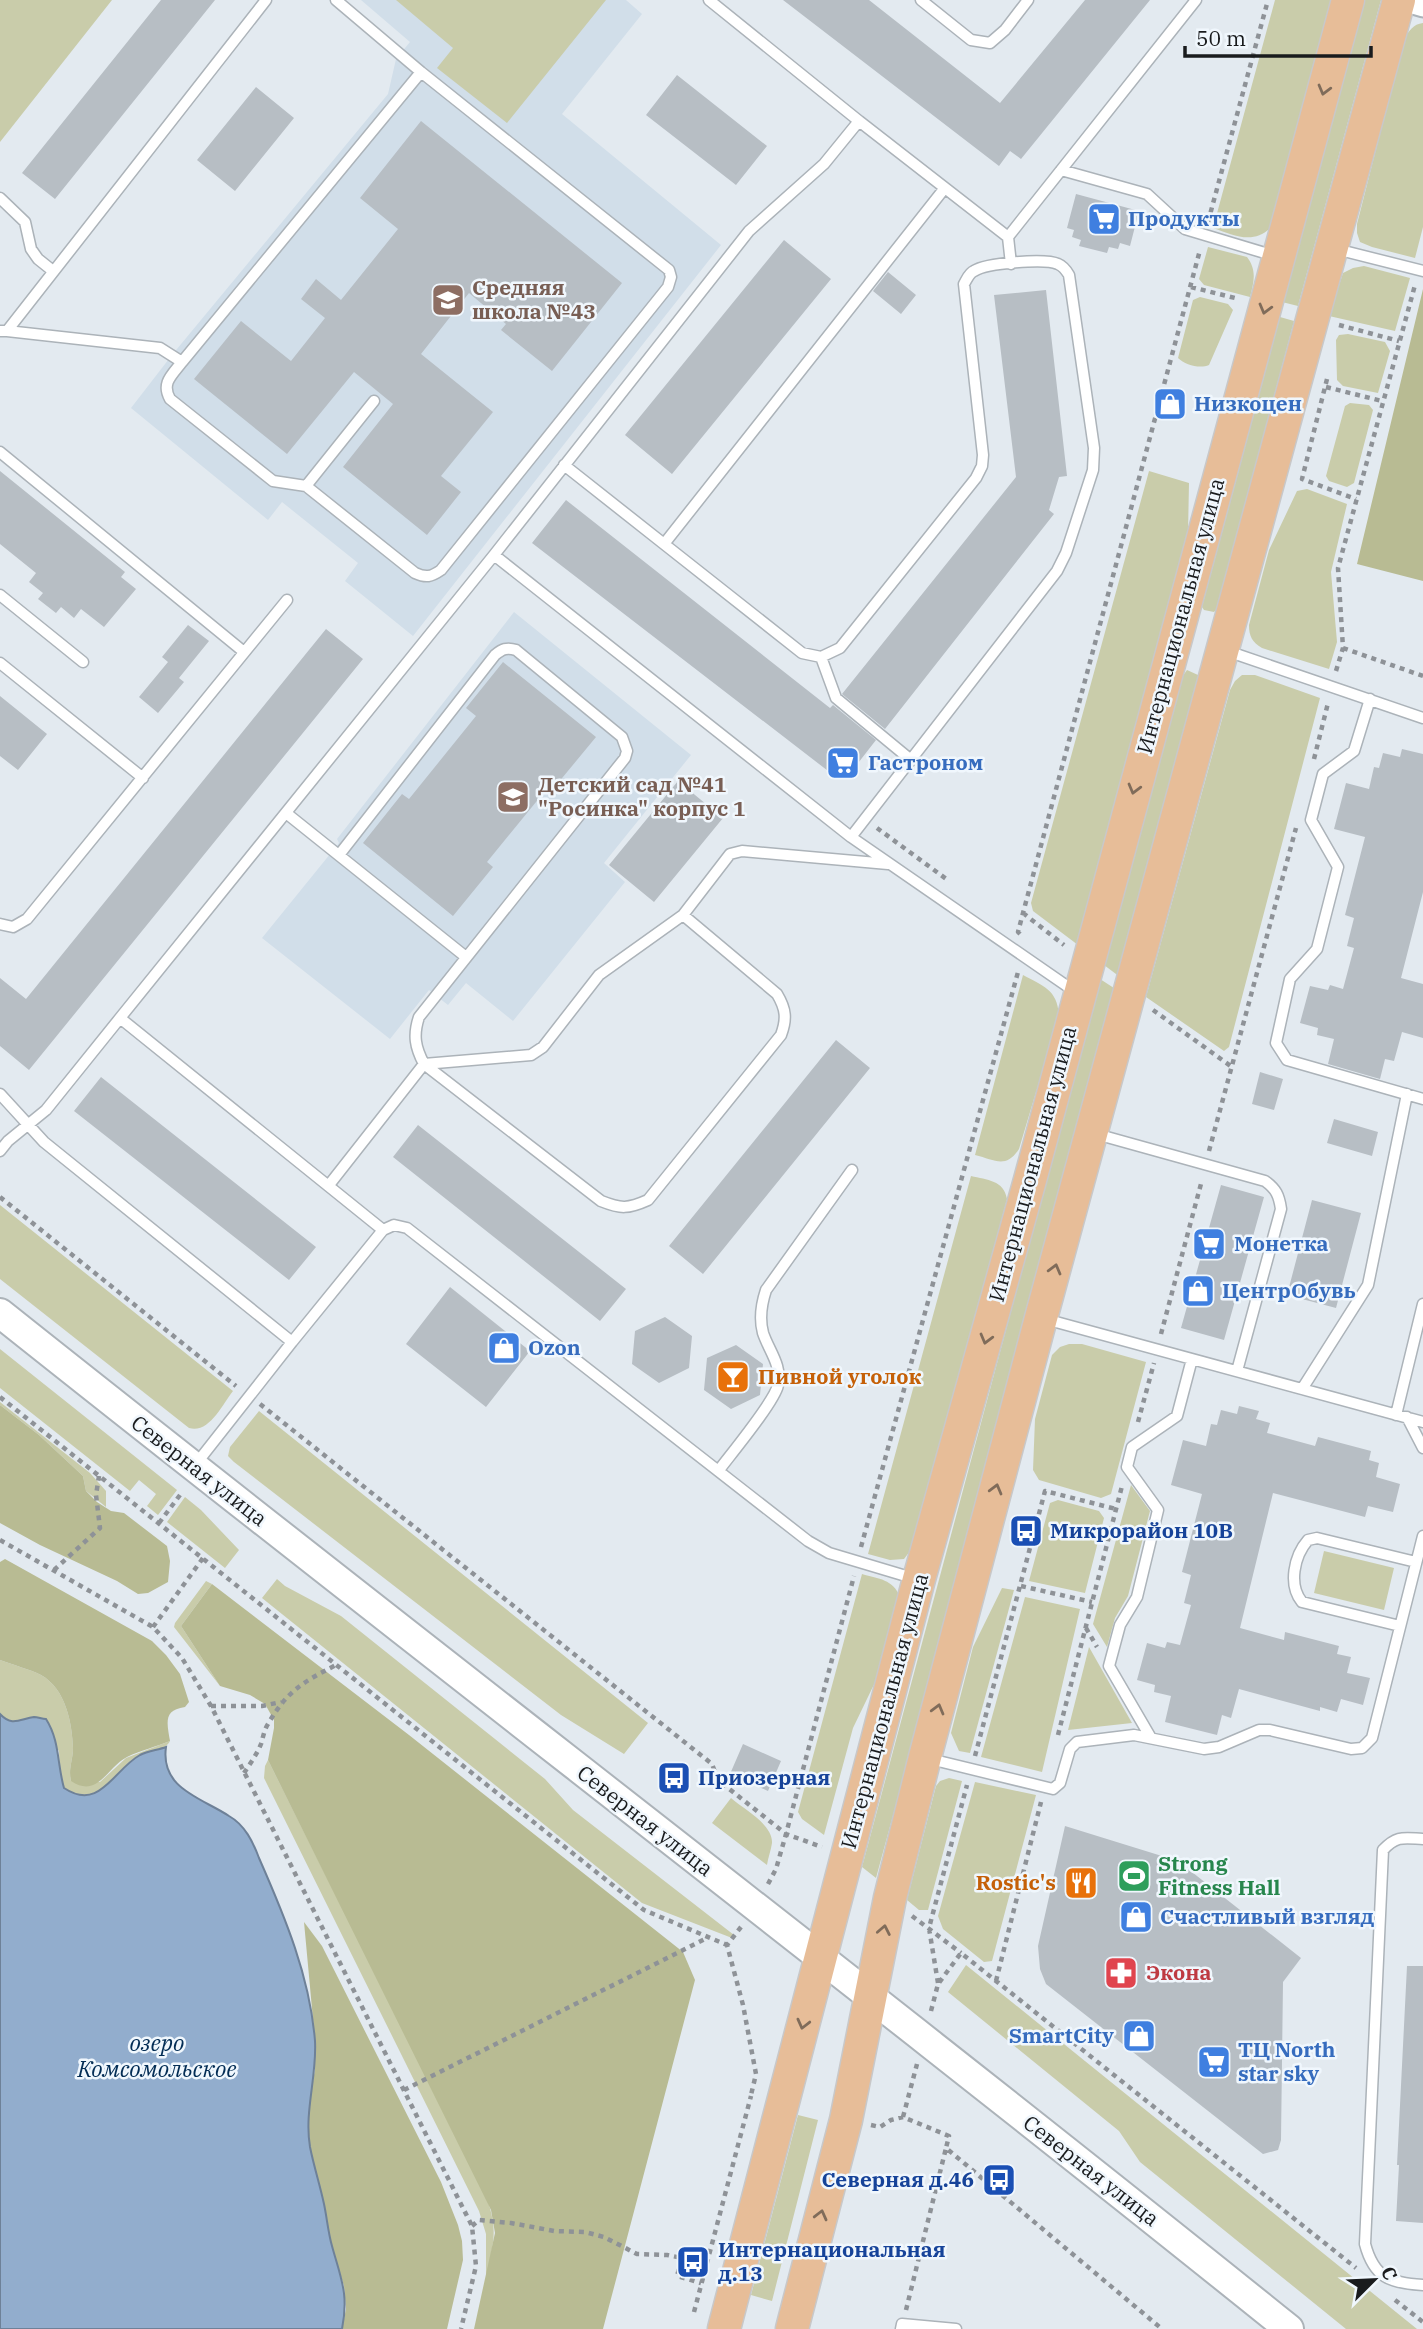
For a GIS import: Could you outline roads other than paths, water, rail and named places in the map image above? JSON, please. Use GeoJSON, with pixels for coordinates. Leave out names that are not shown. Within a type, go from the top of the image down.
{"type":"FeatureCollection","features":[{"type":"Feature","properties":{"kind":"main road","name":"Интернациональная улица"},"geometry":{"type":"LineString","coordinates":[[733,2327],[820,1958],[919,1580],[1348,0]]}},
{"type":"Feature","properties":{"kind":"main road"},"geometry":{"type":"LineString","coordinates":[[792,2329],[846,2120],[890,1898],[925,1757],[1041,1318],[1399,0]]}},
{"type":"Feature","properties":{"kind":"main road"},"geometry":{"type":"LineString","coordinates":[[1175,637],[1223,650]]}},
{"type":"Feature","properties":{"kind":"main road","name":"Северная улица"},"geometry":{"type":"LineString","coordinates":[[0,1313],[1289,2329]]}},
{"type":"Feature","properties":{"kind":"street"},"geometry":{"type":"LineString","coordinates":[[1399,0],[1423,7]]}},
{"type":"Feature","properties":{"kind":"lane"},"geometry":{"type":"LineString","coordinates":[[3,331],[266,0]]}},
{"type":"Feature","properties":{"kind":"lane"},"geometry":{"type":"LineString","coordinates":[[336,0],[421,72],[669,270],[671,277],[668,286],[651,308],[441,570],[432,576],[424,577],[415,573],[306,486],[273,481],[170,399],[165,388],[166,382],[182,362],[421,72]]}},
{"type":"Feature","properties":{"kind":"lane"},"geometry":{"type":"LineString","coordinates":[[709,0],[1008,237]]}},
{"type":"Feature","properties":{"kind":"lane"},"geometry":{"type":"LineString","coordinates":[[921,0],[971,40],[990,43],[1005,30],[1028,0]]}},
{"type":"Feature","properties":{"kind":"lane"},"geometry":{"type":"LineString","coordinates":[[1011,264],[1008,237],[1196,0]]}},
{"type":"Feature","properties":{"kind":"lane"},"geometry":{"type":"LineString","coordinates":[[0,1151],[8,1141],[46,1110],[494,555],[749,232],[824,164],[859,121]]}},
{"type":"Feature","properties":{"kind":"lane"},"geometry":{"type":"LineString","coordinates":[[1061,170],[1147,194],[1185,229],[1279,257]]}},
{"type":"Feature","properties":{"kind":"lane"},"geometry":{"type":"LineString","coordinates":[[664,544],[944,188]]}},
{"type":"Feature","properties":{"kind":"lane"},"geometry":{"type":"LineString","coordinates":[[0,198],[25,222],[31,249],[38,259],[53,271]]}},
{"type":"Feature","properties":{"kind":"lane"},"geometry":{"type":"LineString","coordinates":[[1332,247],[1421,271]]}},
{"type":"Feature","properties":{"kind":"lane"},"geometry":{"type":"LineString","coordinates":[[564,465],[802,653],[821,657],[840,648],[976,478],[982,466],[964,284],[971,272],[982,267],[1011,264],[1051,261],[1062,265],[1069,275],[1094,448],[1093,470],[1066,553],[1057,571],[851,838]]}},
{"type":"Feature","properties":{"kind":"lane"},"geometry":{"type":"LineString","coordinates":[[3,331],[160,348],[182,362]]}},
{"type":"Feature","properties":{"kind":"lane"},"geometry":{"type":"LineString","coordinates":[[306,486],[374,401]]}},
{"type":"Feature","properties":{"kind":"lane"},"geometry":{"type":"LineString","coordinates":[[0,452],[244,652]]}},
{"type":"Feature","properties":{"kind":"lane"},"geometry":{"type":"LineString","coordinates":[[494,555],[851,838],[1079,995]]}},
{"type":"Feature","properties":{"kind":"lane"},"geometry":{"type":"LineString","coordinates":[[0,595],[83,662]]}},
{"type":"Feature","properties":{"kind":"lane"},"geometry":{"type":"LineString","coordinates":[[0,924],[13,927],[27,919],[287,600]]}},
{"type":"Feature","properties":{"kind":"lane"},"geometry":{"type":"LineString","coordinates":[[339,855],[495,655],[509,648],[516,650],[622,737],[627,751],[625,758],[419,1017],[414,1039],[416,1050],[424,1064],[601,1201],[619,1208],[634,1207],[648,1200],[781,1035],[786,1022],[784,1006],[777,994],[682,915]]}},
{"type":"Feature","properties":{"kind":"lane"},"geometry":{"type":"LineString","coordinates":[[1223,650],[1423,718]]}},
{"type":"Feature","properties":{"kind":"lane"},"geometry":{"type":"LineString","coordinates":[[821,657],[836,698],[911,760]]}},
{"type":"Feature","properties":{"kind":"lane"},"geometry":{"type":"LineString","coordinates":[[0,663],[143,778]]}},
{"type":"Feature","properties":{"kind":"lane"},"geometry":{"type":"LineString","coordinates":[[1370,699],[1354,751],[1323,774],[1311,820],[1339,867],[1317,949],[1290,979],[1276,1043],[1287,1060],[1423,1098]]}},
{"type":"Feature","properties":{"kind":"lane"},"geometry":{"type":"LineString","coordinates":[[285,813],[466,957]]}},
{"type":"Feature","properties":{"kind":"lane"},"geometry":{"type":"LineString","coordinates":[[328,1185],[424,1064],[531,1055],[543,1046],[599,975],[682,915],[730,854],[742,851],[888,864]]}},
{"type":"Feature","properties":{"kind":"lane"},"geometry":{"type":"LineString","coordinates":[[120,1018],[383,1230]]}},
{"type":"Feature","properties":{"kind":"lane"},"geometry":{"type":"LineString","coordinates":[[0,1094],[44,1142],[292,1342]]}},
{"type":"Feature","properties":{"kind":"lane"},"geometry":{"type":"LineString","coordinates":[[1302,1389],[1368,1285],[1407,1094]]}},
{"type":"Feature","properties":{"kind":"lane"},"geometry":{"type":"LineString","coordinates":[[1092,1133],[1265,1181],[1275,1188],[1281,1209],[1237,1371]]}},
{"type":"Feature","properties":{"kind":"lane"},"geometry":{"type":"LineString","coordinates":[[719,1471],[764,1410],[778,1386],[778,1364],[763,1332],[760,1307],[766,1290],[852,1170]]}},
{"type":"Feature","properties":{"kind":"lane"},"geometry":{"type":"LineString","coordinates":[[198,1470],[249,1396],[292,1342],[383,1230],[394,1225],[407,1228],[821,1550],[919,1580]]}},
{"type":"Feature","properties":{"kind":"lane"},"geometry":{"type":"LineString","coordinates":[[1423,1304],[1401,1416],[1423,1448]]}},
{"type":"Feature","properties":{"kind":"lane"},"geometry":{"type":"LineString","coordinates":[[1041,1318],[1423,1422]]}},
{"type":"Feature","properties":{"kind":"lane"},"geometry":{"type":"LineString","coordinates":[[1151,1738],[1109,1666],[1120,1625],[1137,1597],[1158,1510],[1127,1467],[1132,1447],[1177,1416],[1192,1359]]}},
{"type":"Feature","properties":{"kind":"lane"},"geometry":{"type":"LineString","coordinates":[[925,1757],[1053,1789],[1060,1783],[1070,1749],[1077,1742],[1134,1735],[1203,1749],[1219,1747],[1259,1730],[1270,1730],[1351,1749],[1362,1748],[1372,1738],[1423,1536]]}},
{"type":"Feature","properties":{"kind":"lane"},"geometry":{"type":"LineString","coordinates":[[1400,1626],[1302,1602],[1292,1583],[1301,1548],[1308,1540],[1317,1538],[1416,1562]]}},
{"type":"Feature","properties":{"kind":"lane"},"geometry":{"type":"LineString","coordinates":[[1423,1839],[1401,1838],[1391,1841],[1384,1850],[1365,2244],[1369,2257],[1386,2278],[1398,2284],[1423,2285]]}},
{"type":"Feature","properties":{"kind":"lane"},"geometry":{"type":"LineString","coordinates":[[901,2327],[956,2329]]}},
{"type":"Feature","properties":{"kind":"water","name":"озеро Комсомольское"},"geometry":{"type":"Polygon","coordinates":[[[0,1714],[12,1721],[34,1717],[46,1719],[56,1744],[64,1788],[76,1794],[97,1792],[140,1755],[166,1747],[166,1761],[176,1783],[235,1820],[251,1840],[278,1902],[308,1994],[315,2041],[309,2108],[310,2147],[343,2287],[345,2306],[342,2329],[0,2329],[0,1714]]]}},
{"type":"Feature","properties":{"kind":"place","name":"Продукты"},"geometry":{"type":"Point","coordinates":[1104,219]}},
{"type":"Feature","properties":{"kind":"place","name":"Средняя школа №43"},"geometry":{"type":"Point","coordinates":[448,300]}},
{"type":"Feature","properties":{"kind":"place","name":"Низкоцен"},"geometry":{"type":"Point","coordinates":[1170,404]}},
{"type":"Feature","properties":{"kind":"place","name":"Гастроном"},"geometry":{"type":"Point","coordinates":[843,763]}},
{"type":"Feature","properties":{"kind":"place","name":"Детский сад №41 \"Росинка\" корпус 1"},"geometry":{"type":"Point","coordinates":[513,797]}},
{"type":"Feature","properties":{"kind":"place","name":"Монетка"},"geometry":{"type":"Point","coordinates":[1209,1244]}},
{"type":"Feature","properties":{"kind":"place","name":"ЦентрОбувь"},"geometry":{"type":"Point","coordinates":[1198,1291]}},
{"type":"Feature","properties":{"kind":"place","name":"Ozon"},"geometry":{"type":"Point","coordinates":[504,1348]}},
{"type":"Feature","properties":{"kind":"place","name":"Пивной уголок"},"geometry":{"type":"Point","coordinates":[733,1377]}},
{"type":"Feature","properties":{"kind":"place","name":"Микрорайон 10В"},"geometry":{"type":"Point","coordinates":[1026,1531]}},
{"type":"Feature","properties":{"kind":"place","name":"Приозерная"},"geometry":{"type":"Point","coordinates":[674,1778]}},
{"type":"Feature","properties":{"kind":"place","name":"Strong Fitness Hall"},"geometry":{"type":"Point","coordinates":[1134,1876]}},
{"type":"Feature","properties":{"kind":"place","name":"Rostic's"},"geometry":{"type":"Point","coordinates":[1081,1883]}},
{"type":"Feature","properties":{"kind":"place","name":"Счастливый взгляд"},"geometry":{"type":"Point","coordinates":[1136,1917]}},
{"type":"Feature","properties":{"kind":"place","name":"Экона"},"geometry":{"type":"Point","coordinates":[1121,1973]}},
{"type":"Feature","properties":{"kind":"place","name":"SmartCity"},"geometry":{"type":"Point","coordinates":[1139,2036]}},
{"type":"Feature","properties":{"kind":"place","name":"ТЦ North star sky"},"geometry":{"type":"Point","coordinates":[1214,2062]}},
{"type":"Feature","properties":{"kind":"place","name":"Северная д.46"},"geometry":{"type":"Point","coordinates":[999,2180]}},
{"type":"Feature","properties":{"kind":"place","name":"Интернациональная д.13"},"geometry":{"type":"Point","coordinates":[693,2262]}}]}
